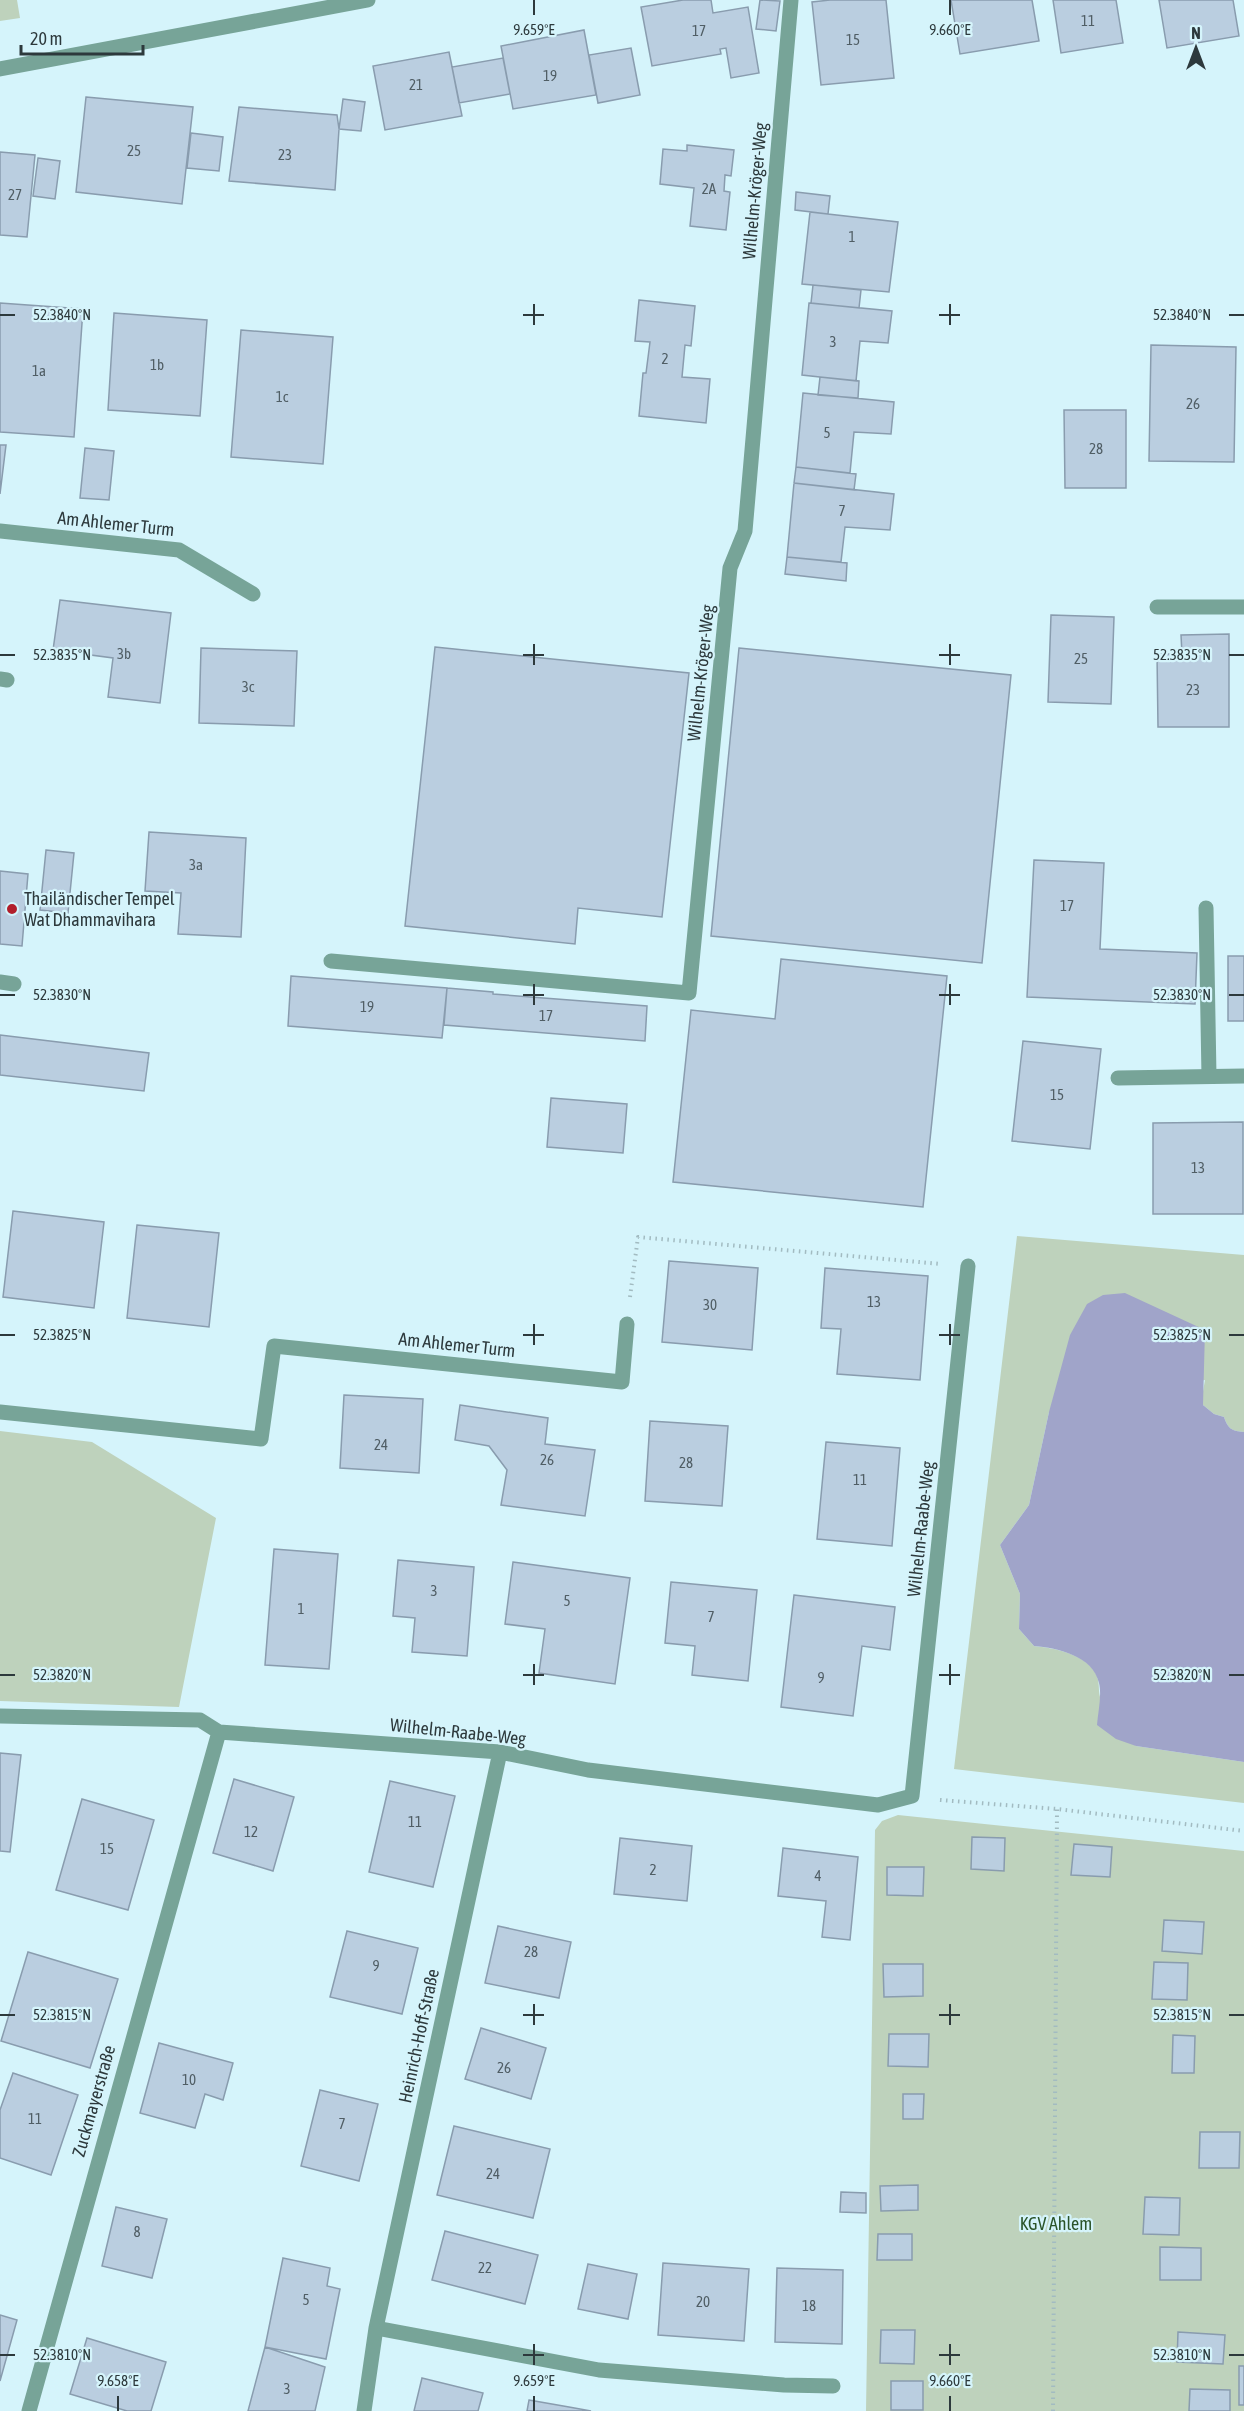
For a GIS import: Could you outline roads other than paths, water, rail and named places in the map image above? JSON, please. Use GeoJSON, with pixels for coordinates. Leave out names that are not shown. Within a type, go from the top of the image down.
{"type":"FeatureCollection","features":[{"type":"Feature","properties":{"kind":"street"},"geometry":{"type":"LineString","coordinates":[[0,69],[368,0]]}},
{"type":"Feature","properties":{"kind":"street","name":"Wilhelm-Kröger-Weg"},"geometry":{"type":"LineString","coordinates":[[331,962],[689,993],[730,568],[745,531],[791,0]]}},
{"type":"Feature","properties":{"kind":"street","name":"Am Ahlemer Turm"},"geometry":{"type":"LineString","coordinates":[[0,531],[179,550],[253,594]]}},
{"type":"Feature","properties":{"kind":"street"},"geometry":{"type":"LineString","coordinates":[[1157,606],[1244,607]]}},
{"type":"Feature","properties":{"kind":"street"},"geometry":{"type":"LineString","coordinates":[[1206,908],[1209,1076]]}},
{"type":"Feature","properties":{"kind":"street"},"geometry":{"type":"LineString","coordinates":[[1119,1078],[1244,1076]]}},
{"type":"Feature","properties":{"kind":"street","name":"Wilhelm-Raabe-Weg"},"geometry":{"type":"LineString","coordinates":[[0,1716],[200,1720],[219,1732],[500,1752],[588,1770],[878,1805],[912,1796],[968,1266]]}},
{"type":"Feature","properties":{"kind":"street","name":"Am Ahlemer Turm"},"geometry":{"type":"LineString","coordinates":[[0,1412],[261,1439],[274,1346],[622,1382],[627,1324]]}},
{"type":"Feature","properties":{"kind":"street","name":"Zuckmayerstraße"},"geometry":{"type":"LineString","coordinates":[[29,2411],[219,1732]]}},
{"type":"Feature","properties":{"kind":"street","name":"Heinrich-Hoff-Straße"},"geometry":{"type":"LineString","coordinates":[[364,2411],[376,2328],[500,1752]]}},
{"type":"Feature","properties":{"kind":"street"},"geometry":{"type":"LineString","coordinates":[[376,2328],[599,2370],[784,2385],[833,2386]]}},
{"type":"Feature","properties":{"kind":"water"},"geometry":{"type":"Polygon","coordinates":[[[1125,1293],[1205,1330],[1203,1405],[1214,1414],[1224,1417],[1231,1429],[1244,1432],[1244,1762],[1136,1746],[1116,1739],[1097,1725],[1100,1688],[1090,1666],[1064,1651],[1034,1646],[1019,1629],[1020,1594],[1000,1545],[1029,1505],[1049,1412],[1070,1335],[1087,1304],[1103,1295],[1125,1293]]]}},
{"type":"Feature","properties":{"kind":"place","name":"Thailändischer Tempel Wat Dhammavihara"},"geometry":{"type":"Point","coordinates":[12,909]}},
{"type":"Feature","properties":{"kind":"park label","name":"KGV Ahlem"},"geometry":{"type":"Point","coordinates":[1056,2224]}}]}
